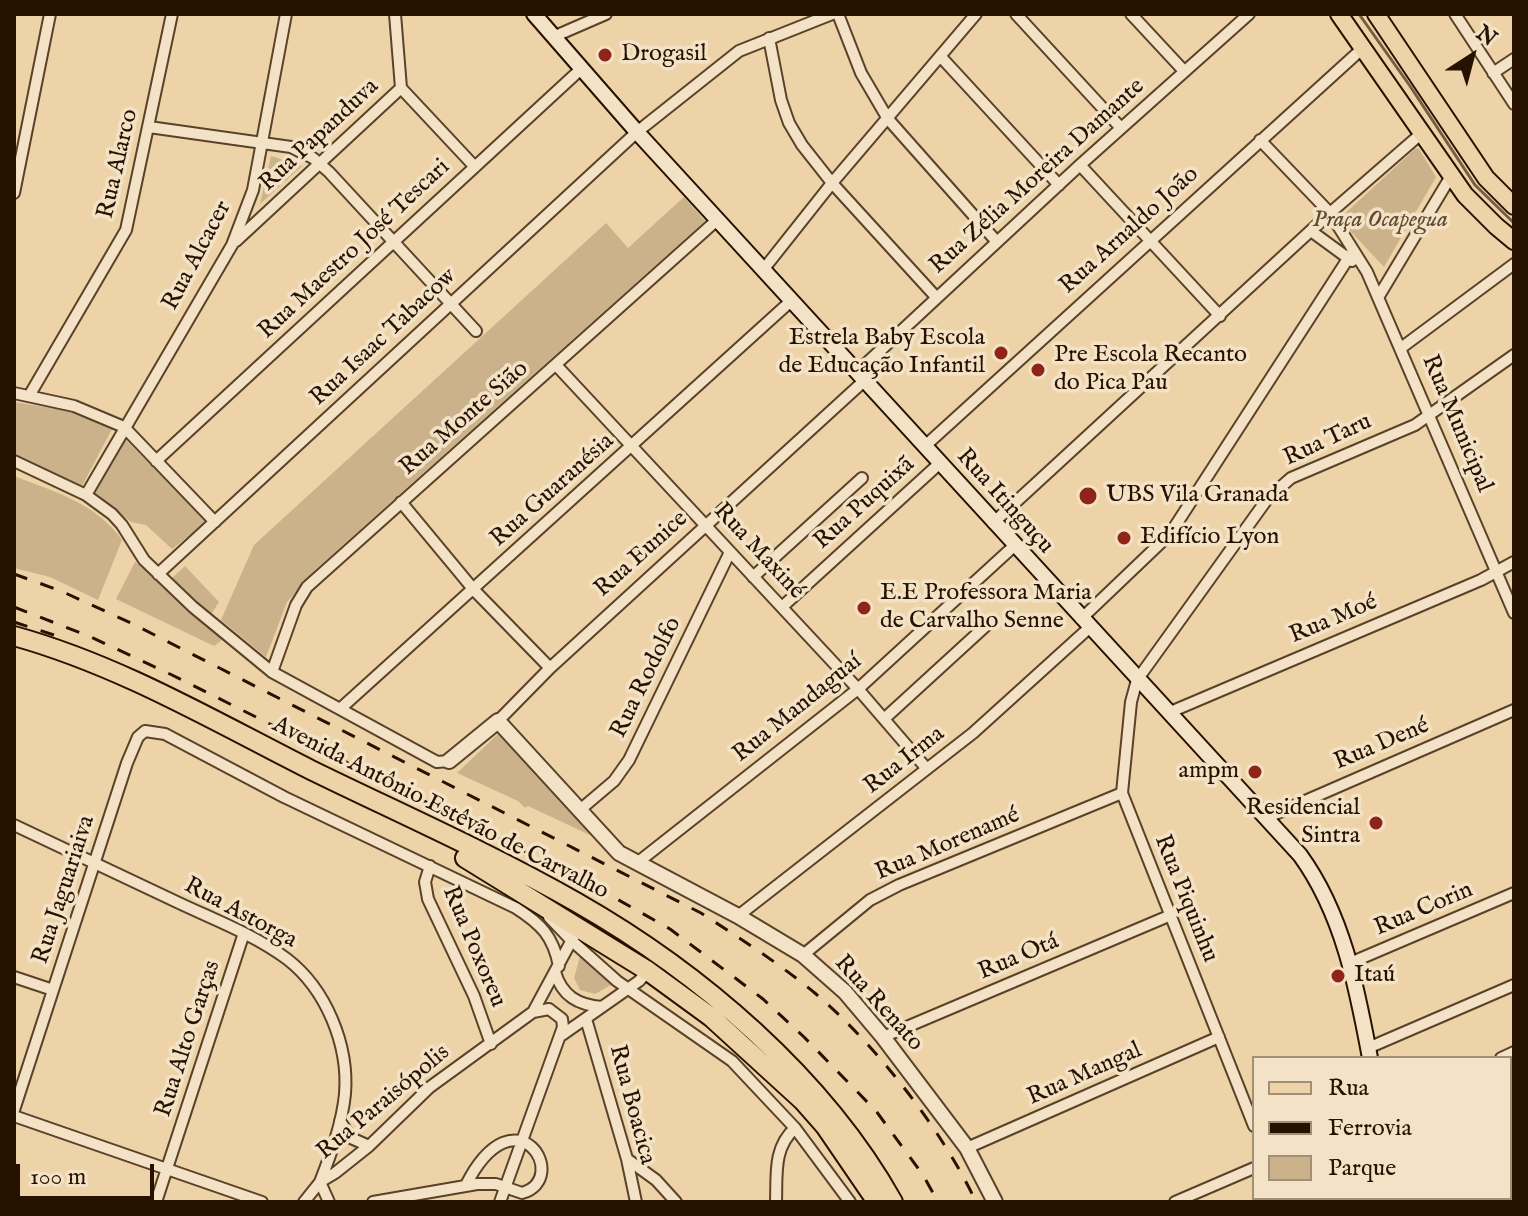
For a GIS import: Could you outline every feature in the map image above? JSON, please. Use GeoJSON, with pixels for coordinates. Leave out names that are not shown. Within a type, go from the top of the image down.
{"type":"FeatureCollection","features":[{"type":"Feature","properties":{"kind":"highway","name":"Avenida Antônio Estêvão de Carvalho"},"geometry":{"type":"LineString","coordinates":[[14,636],[64,650],[153,689],[578,903],[660,956],[750,1027],[779,1055],[841,1127],[893,1202]]}},
{"type":"Feature","properties":{"kind":"highway","name":"Avenida Antônio Estêvão de Carvalho"},"geometry":{"type":"LineString","coordinates":[[14,647],[67,663],[124,688],[471,860],[531,897],[574,934],[648,971],[711,1017],[803,1101],[825,1126],[877,1202]]}},
{"type":"Feature","properties":{"kind":"highway"},"geometry":{"type":"LineString","coordinates":[[574,934],[591,923],[632,938]]}},
{"type":"Feature","properties":{"kind":"main road","name":"Rua Itinguçu"},"geometry":{"type":"LineString","coordinates":[[534,14],[548,26],[637,132],[1312,871],[1350,963],[1369,1053]]}},
{"type":"Feature","properties":{"kind":"main road"},"geometry":{"type":"LineString","coordinates":[[1339,14],[1435,127],[1514,206]]}},
{"type":"Feature","properties":{"kind":"main road"},"geometry":{"type":"LineString","coordinates":[[1376,14],[1435,127],[1451,176],[1480,211],[1514,241]]}},
{"type":"Feature","properties":{"kind":"main road","name":"Rua Renato"},"geometry":{"type":"LineString","coordinates":[[498,721],[612,846],[803,955],[845,992],[967,1148],[995,1202]]}},
{"type":"Feature","properties":{"kind":"main road","name":"Rua Eunice"},"geometry":{"type":"LineString","coordinates":[[449,761],[498,721]]}},
{"type":"Feature","properties":{"kind":"street"},"geometry":{"type":"LineString","coordinates":[[14,193],[50,14]]}},
{"type":"Feature","properties":{"kind":"street","name":"Rua Alarco"},"geometry":{"type":"LineString","coordinates":[[29,396],[122,239],[131,214],[172,14]]}},
{"type":"Feature","properties":{"kind":"street","name":"Rua Alcacer"},"geometry":{"type":"LineString","coordinates":[[86,495],[232,245],[253,190],[286,14]]}},
{"type":"Feature","properties":{"kind":"street"},"geometry":{"type":"LineString","coordinates":[[395,14],[401,88],[475,167]]}},
{"type":"Feature","properties":{"kind":"street"},"geometry":{"type":"LineString","coordinates":[[548,26],[606,14]]}},
{"type":"Feature","properties":{"kind":"street"},"geometry":{"type":"LineString","coordinates":[[835,14],[861,73],[888,119],[997,242]]}},
{"type":"Feature","properties":{"kind":"street","name":"Rua Isaac Tabacow"},"geometry":{"type":"LineString","coordinates":[[158,574],[637,132],[739,51],[835,14]]}},
{"type":"Feature","properties":{"kind":"street"},"geometry":{"type":"LineString","coordinates":[[763,270],[832,183],[976,14]]}},
{"type":"Feature","properties":{"kind":"street"},"geometry":{"type":"LineString","coordinates":[[1016,14],[1121,128]]}},
{"type":"Feature","properties":{"kind":"street"},"geometry":{"type":"LineString","coordinates":[[1131,14],[1184,71]]}},
{"type":"Feature","properties":{"kind":"street","name":"Rua Zélia Moreira Damante"},"geometry":{"type":"LineString","coordinates":[[860,377],[936,297],[1249,14]]}},
{"type":"Feature","properties":{"kind":"street"},"geometry":{"type":"LineString","coordinates":[[1455,14],[1514,104]]}},
{"type":"Feature","properties":{"kind":"street"},"geometry":{"type":"LineString","coordinates":[[769,38],[781,100],[789,123],[802,145],[832,183],[936,297]]}},
{"type":"Feature","properties":{"kind":"street","name":"Rua Arnaldo João"},"geometry":{"type":"LineString","coordinates":[[925,446],[1364,47]]}},
{"type":"Feature","properties":{"kind":"street"},"geometry":{"type":"LineString","coordinates":[[941,57],[1059,185]]}},
{"type":"Feature","properties":{"kind":"street"},"geometry":{"type":"LineString","coordinates":[[1493,73],[1514,59]]}},
{"type":"Feature","properties":{"kind":"street","name":"Rua Maestro José Tescari"},"geometry":{"type":"LineString","coordinates":[[156,461],[581,69]]}},
{"type":"Feature","properties":{"kind":"street","name":"Rua Papanduva"},"geometry":{"type":"LineString","coordinates":[[232,245],[401,88]]}},
{"type":"Feature","properties":{"kind":"street"},"geometry":{"type":"LineString","coordinates":[[149,127],[291,147],[321,163],[476,331]]}},
{"type":"Feature","properties":{"kind":"street"},"geometry":{"type":"LineString","coordinates":[[993,523],[1330,213],[1435,127]]}},
{"type":"Feature","properties":{"kind":"street"},"geometry":{"type":"LineString","coordinates":[[1260,140],[1330,213],[1351,254],[1367,272],[1379,296]]}},
{"type":"Feature","properties":{"kind":"street"},"geometry":{"type":"LineString","coordinates":[[1080,165],[1220,316]]}},
{"type":"Feature","properties":{"kind":"street"},"geometry":{"type":"LineString","coordinates":[[1379,296],[1451,176]]}},
{"type":"Feature","properties":{"kind":"street","name":"Rua Monte Sião"},"geometry":{"type":"LineString","coordinates":[[272,672],[296,605],[307,587],[717,220]]}},
{"type":"Feature","properties":{"kind":"street"},"geometry":{"type":"LineString","coordinates":[[1311,231],[1351,254]]}},
{"type":"Feature","properties":{"kind":"street","name":"Rua Irma"},"geometry":{"type":"LineString","coordinates":[[738,916],[985,723],[1170,534],[1351,254]]}},
{"type":"Feature","properties":{"kind":"street"},"geometry":{"type":"LineString","coordinates":[[1401,348],[1514,264]]}},
{"type":"Feature","properties":{"kind":"street","name":"Rua Municipal"},"geometry":{"type":"LineString","coordinates":[[1379,296],[1514,613]]}},
{"type":"Feature","properties":{"kind":"street","name":"Rua Guaranésia"},"geometry":{"type":"LineString","coordinates":[[340,709],[791,301]]}},
{"type":"Feature","properties":{"kind":"street","name":"Rua Taru"},"geometry":{"type":"LineString","coordinates":[[1137,680],[1235,541],[1276,490],[1291,478],[1415,425],[1514,355]]}},
{"type":"Feature","properties":{"kind":"street","name":"Rua Maxiné"},"geometry":{"type":"LineString","coordinates":[[556,365],[858,689],[927,769]]}},
{"type":"Feature","properties":{"kind":"street","name":"Rua Eunice"},"geometry":{"type":"LineString","coordinates":[[498,721],[550,668],[707,527],[860,377]]}},
{"type":"Feature","properties":{"kind":"street"},"geometry":{"type":"LineString","coordinates":[[14,393],[74,406],[124,427],[215,522]]}},
{"type":"Feature","properties":{"kind":"street"},"geometry":{"type":"LineString","coordinates":[[14,461],[86,495],[118,520],[139,555],[158,574],[272,672],[437,762],[449,761]]}},
{"type":"Feature","properties":{"kind":"street","name":"Rua Puquixã"},"geometry":{"type":"LineString","coordinates":[[782,607],[940,463]]}},
{"type":"Feature","properties":{"kind":"street"},"geometry":{"type":"LineString","coordinates":[[753,577],[862,478]]}},
{"type":"Feature","properties":{"kind":"street"},"geometry":{"type":"LineString","coordinates":[[401,502],[474,590],[550,668]]}},
{"type":"Feature","properties":{"kind":"street","name":"Rua Mandaguaí"},"geometry":{"type":"LineString","coordinates":[[637,863],[858,689],[1014,546]]}},
{"type":"Feature","properties":{"kind":"street","name":"Rua Rodolfo"},"geometry":{"type":"LineString","coordinates":[[581,809],[614,781],[629,760],[730,552]]}},
{"type":"Feature","properties":{"kind":"street","name":"Rua Moé"},"geometry":{"type":"LineString","coordinates":[[1168,713],[1514,562]]}},
{"type":"Feature","properties":{"kind":"street"},"geometry":{"type":"LineString","coordinates":[[884,719],[990,622]]}},
{"type":"Feature","properties":{"kind":"street","name":"Rua Piquinhu"},"geometry":{"type":"LineString","coordinates":[[1137,680],[1131,702],[1122,793],[1252,1121]]}},
{"type":"Feature","properties":{"kind":"street","name":"Rua Dené"},"geometry":{"type":"LineString","coordinates":[[1266,818],[1514,710]]}},
{"type":"Feature","properties":{"kind":"street","name":"Rua Jaguariaiva"},"geometry":{"type":"LineString","coordinates":[[14,1110],[127,763],[138,737],[145,731],[165,734],[284,797],[430,866]]}},
{"type":"Feature","properties":{"kind":"street","name":"Rua Morenamé"},"geometry":{"type":"LineString","coordinates":[[803,955],[870,900],[899,885],[1122,793]]}},
{"type":"Feature","properties":{"kind":"street","name":"Rua Astorga"},"geometry":{"type":"LineString","coordinates":[[14,825],[244,933],[285,957],[310,983],[333,1022],[345,1072],[340,1121],[320,1182]]}},
{"type":"Feature","properties":{"kind":"street"},"geometry":{"type":"LineString","coordinates":[[430,866],[537,921],[552,941],[559,985],[571,998],[589,1006],[602,1007]]}},
{"type":"Feature","properties":{"kind":"street","name":"Rua Poxoreu"},"geometry":{"type":"LineString","coordinates":[[430,866],[425,882],[428,899],[474,996],[491,1044]]}},
{"type":"Feature","properties":{"kind":"street","name":"Rua Corin"},"geometry":{"type":"LineString","coordinates":[[1350,963],[1514,893]]}},
{"type":"Feature","properties":{"kind":"street","name":"Rua Otá"},"geometry":{"type":"LineString","coordinates":[[883,1037],[1171,915]]}},
{"type":"Feature","properties":{"kind":"street","name":"Rua Alto Garças"},"geometry":{"type":"LineString","coordinates":[[156,1202],[244,933]]}},
{"type":"Feature","properties":{"kind":"street"},"geometry":{"type":"LineString","coordinates":[[533,1012],[574,934]]}},
{"type":"Feature","properties":{"kind":"street","name":"Avenida Antônio Estêvão de Carvalho"},"geometry":{"type":"LineString","coordinates":[[574,934],[628,989],[732,1061],[795,1128],[850,1202]]}},
{"type":"Feature","properties":{"kind":"street"},"geometry":{"type":"LineString","coordinates":[[562,1035],[628,989],[660,956]]}},
{"type":"Feature","properties":{"kind":"street"},"geometry":{"type":"LineString","coordinates":[[14,977],[53,990]]}},
{"type":"Feature","properties":{"kind":"street"},"geometry":{"type":"LineString","coordinates":[[1369,1053],[1514,985]]}},
{"type":"Feature","properties":{"kind":"street"},"geometry":{"type":"LineString","coordinates":[[500,1202],[562,1035],[562,1019],[556,1012],[541,1009],[533,1012]]}},
{"type":"Feature","properties":{"kind":"street","name":"Rua Paraisópolis"},"geometry":{"type":"LineString","coordinates":[[304,1202],[320,1182],[369,1146],[430,1087],[533,1012]]}},
{"type":"Feature","properties":{"kind":"street","name":"Rua Boacica"},"geometry":{"type":"LineString","coordinates":[[586,1019],[627,1159],[636,1202]]}},
{"type":"Feature","properties":{"kind":"street","name":"Rua Mangal"},"geometry":{"type":"LineString","coordinates":[[967,1148],[1219,1037]]}},
{"type":"Feature","properties":{"kind":"street"},"geometry":{"type":"LineString","coordinates":[[14,1116],[262,1202]]}},
{"type":"Feature","properties":{"kind":"street"},"geometry":{"type":"LineString","coordinates":[[340,1121],[351,1138],[369,1146]]}},
{"type":"Feature","properties":{"kind":"street"},"geometry":{"type":"LineString","coordinates":[[776,1202],[778,1150],[795,1128]]}},
{"type":"Feature","properties":{"kind":"street"},"geometry":{"type":"LineString","coordinates":[[373,1202],[466,1185],[496,1184],[515,1192],[528,1191],[539,1181],[541,1163],[523,1140],[503,1143],[481,1160],[466,1185]]}},
{"type":"Feature","properties":{"kind":"street"},"geometry":{"type":"LineString","coordinates":[[627,1159],[656,1180],[676,1202]]}},
{"type":"Feature","properties":{"kind":"street"},"geometry":{"type":"LineString","coordinates":[[1175,1202],[1193,1199],[1252,1169]]}},
{"type":"Feature","properties":{"kind":"street"},"geometry":{"type":"LineString","coordinates":[[320,1182],[329,1202]]}},
{"type":"Feature","properties":{"kind":"street"},"geometry":{"type":"LineString","coordinates":[[528,1191],[536,1202]]}},
{"type":"Feature","properties":{"kind":"green space","name":"Praça Ocapegua"},"geometry":{"type":"Polygon","coordinates":[[[1416,148],[1436,177],[1384,267],[1339,219],[1416,148]]]}},
{"type":"Feature","properties":{"kind":"green space"},"geometry":{"type":"Polygon","coordinates":[[[271,156],[302,166],[260,204],[271,156]]]}},
{"type":"Feature","properties":{"kind":"green space"},"geometry":{"type":"Polygon","coordinates":[[[684,197],[705,221],[316,569],[287,602],[266,657],[221,620],[254,545],[606,223],[628,248],[684,197]]]}},
{"type":"Feature","properties":{"kind":"green space"},"geometry":{"type":"Polygon","coordinates":[[[14,402],[68,411],[112,429],[82,486],[14,457],[14,402]]]}},
{"type":"Feature","properties":{"kind":"green space"},"geometry":{"type":"Polygon","coordinates":[[[125,439],[207,522],[172,549],[146,525],[131,522],[94,493],[125,439]]]}},
{"type":"Feature","properties":{"kind":"green space"},"geometry":{"type":"Polygon","coordinates":[[[14,476],[87,508],[112,527],[122,540],[98,600],[50,577],[14,568],[14,476]]]}},
{"type":"Feature","properties":{"kind":"green space"},"geometry":{"type":"Polygon","coordinates":[[[135,562],[223,639],[214,646],[116,599],[135,562]]]}},
{"type":"Feature","properties":{"kind":"green space"},"geometry":{"type":"Polygon","coordinates":[[[185,566],[219,602],[210,616],[171,579],[185,566]]]}},
{"type":"Feature","properties":{"kind":"green space"},"geometry":{"type":"Polygon","coordinates":[[[499,733],[592,836],[528,806],[525,808],[518,801],[457,773],[499,733]]]}},
{"type":"Feature","properties":{"kind":"green space"},"geometry":{"type":"Polygon","coordinates":[[[580,956],[613,984],[595,994],[580,990],[574,978],[580,956]]]}},
{"type":"Feature","properties":{"kind":"waterway"},"geometry":{"type":"LineString","coordinates":[[1359,14],[1475,185],[1514,223]]}},
{"type":"Feature","properties":{"kind":"railway"},"geometry":{"type":"LineString","coordinates":[[14,574],[61,591],[131,623],[701,913],[802,983],[862,1038],[927,1118],[976,1202]]}},
{"type":"Feature","properties":{"kind":"railway"},"geometry":{"type":"LineString","coordinates":[[14,607],[91,637],[172,675],[592,885],[670,929],[763,999],[804,1037],[876,1111],[923,1175],[938,1202]]}},
{"type":"Feature","properties":{"kind":"railway"},"geometry":{"type":"LineString","coordinates":[[14,622],[60,637]]}},
{"type":"Feature","properties":{"kind":"place","name":"Drogasil"},"geometry":{"type":"Point","coordinates":[605,55]}},
{"type":"Feature","properties":{"kind":"place","name":"Estrela Baby Escola de Educação Infantil"},"geometry":{"type":"Point","coordinates":[1001,353]}},
{"type":"Feature","properties":{"kind":"place","name":"Pre Escola Recanto do Pica Pau"},"geometry":{"type":"Point","coordinates":[1038,370]}},
{"type":"Feature","properties":{"kind":"place","name":"UBS Vila Granada"},"geometry":{"type":"Point","coordinates":[1088,496]}},
{"type":"Feature","properties":{"kind":"place","name":"Edifício Lyon"},"geometry":{"type":"Point","coordinates":[1124,538]}},
{"type":"Feature","properties":{"kind":"place","name":"E.E Professora Maria de Carvalho Senne"},"geometry":{"type":"Point","coordinates":[864,608]}},
{"type":"Feature","properties":{"kind":"place","name":"ampm"},"geometry":{"type":"Point","coordinates":[1255,772]}},
{"type":"Feature","properties":{"kind":"place","name":"Residencial Sintra"},"geometry":{"type":"Point","coordinates":[1376,823]}},
{"type":"Feature","properties":{"kind":"place","name":"Itaú"},"geometry":{"type":"Point","coordinates":[1338,976]}}]}
